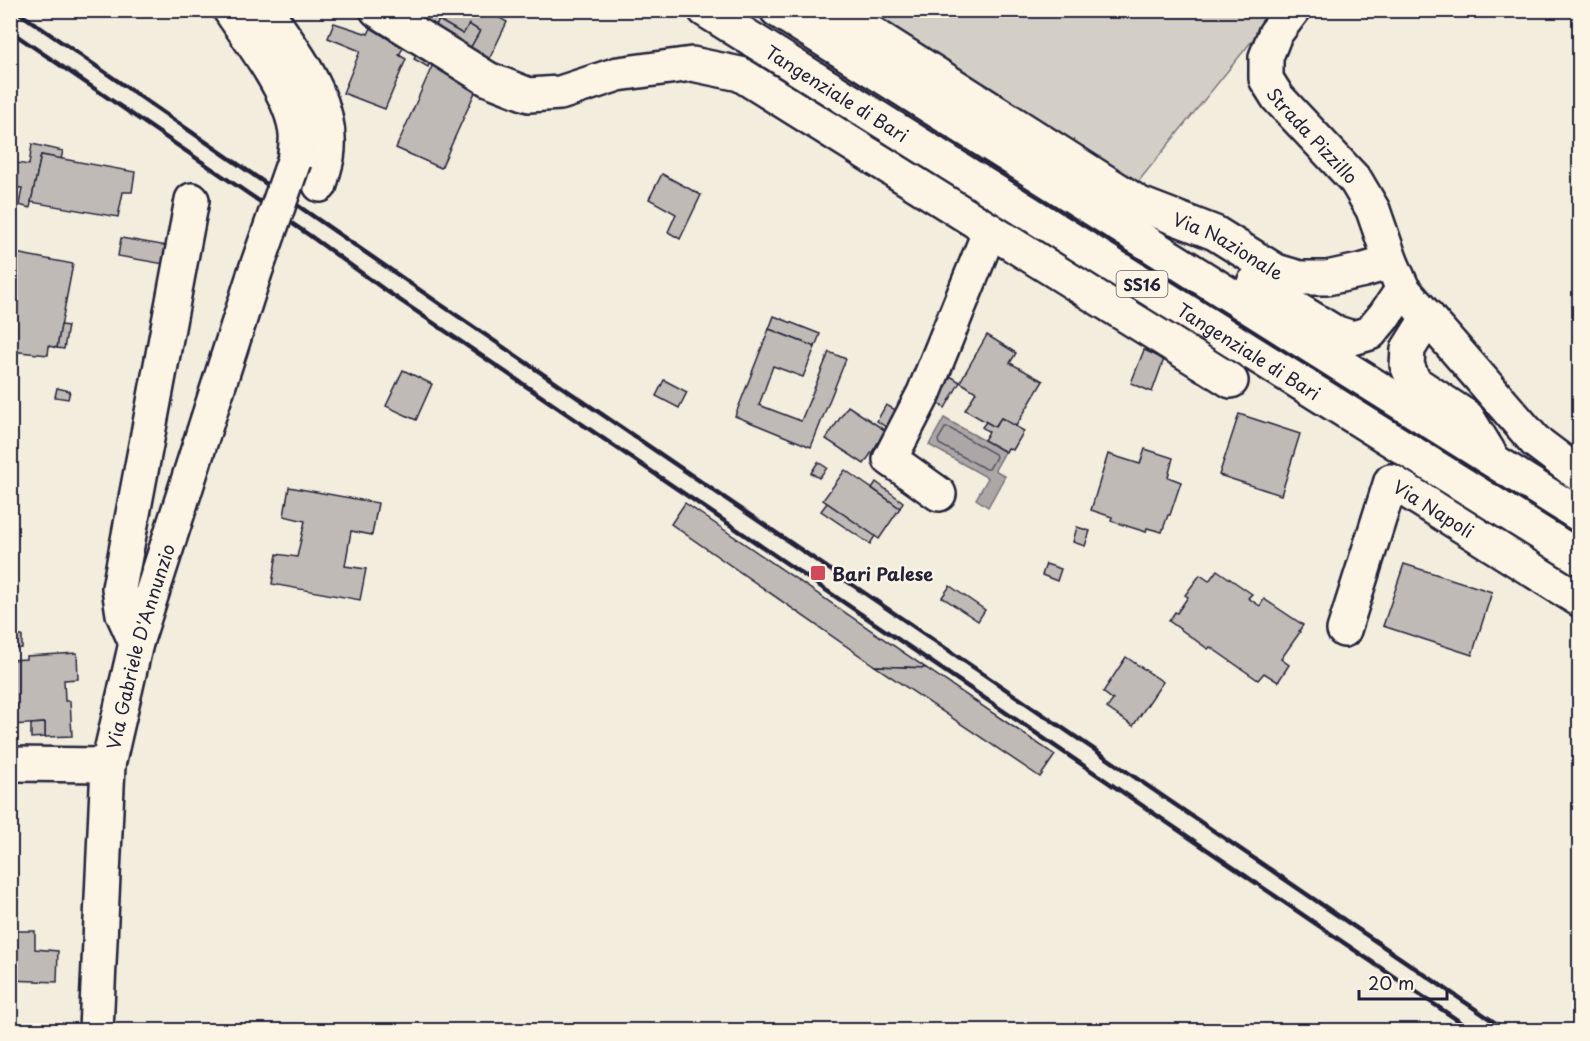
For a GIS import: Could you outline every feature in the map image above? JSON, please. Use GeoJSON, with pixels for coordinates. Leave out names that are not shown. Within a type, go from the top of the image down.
{"type":"FeatureCollection","features":[{"type":"Feature","properties":{"kind":"main road","name":"Via Gabriele D'Annunzio"},"geometry":{"type":"LineString","coordinates":[[96,1030],[108,765],[136,643],[254,276],[294,161],[296,134],[291,111],[269,69],[230,10]]}},
{"type":"Feature","properties":{"kind":"main road"},"geometry":{"type":"LineString","coordinates":[[266,10],[309,73],[320,99],[327,129],[327,156],[320,185]]}},
{"type":"Feature","properties":{"kind":"main road"},"geometry":{"type":"LineString","coordinates":[[377,10],[488,79],[529,95],[560,93],[618,74],[692,64],[740,74],[1231,381]]}},
{"type":"Feature","properties":{"kind":"main road","name":"Tangenziale di Bari"},"geometry":{"type":"LineString","coordinates":[[705,10],[1580,558]]}},
{"type":"Feature","properties":{"kind":"main road","name":"Tangenziale di Bari"},"geometry":{"type":"LineString","coordinates":[[777,10],[1580,515]]}},
{"type":"Feature","properties":{"kind":"main road","name":"Via Nazionale"},"geometry":{"type":"LineString","coordinates":[[835,10],[1140,204],[1215,233],[1276,271],[1300,278],[1327,278],[1364,270],[1397,275]]}},
{"type":"Feature","properties":{"kind":"main road","name":"Strada Pizzillo"},"geometry":{"type":"LineString","coordinates":[[1293,10],[1275,34],[1266,57],[1266,79],[1278,98],[1356,181],[1373,210],[1397,275]]}},
{"type":"Feature","properties":{"kind":"main road"},"geometry":{"type":"LineString","coordinates":[[136,643],[123,614],[119,588],[192,200]]}},
{"type":"Feature","properties":{"kind":"main road"},"geometry":{"type":"LineString","coordinates":[[1109,218],[1212,258],[1334,332],[1353,338],[1370,333],[1386,315],[1397,275]]}},
{"type":"Feature","properties":{"kind":"main road"},"geometry":{"type":"LineString","coordinates":[[939,494],[890,459],[924,393],[990,230]]}},
{"type":"Feature","properties":{"kind":"main road"},"geometry":{"type":"LineString","coordinates":[[1397,275],[1428,317],[1535,441],[1580,475]]}},
{"type":"Feature","properties":{"kind":"main road"},"geometry":{"type":"LineString","coordinates":[[1428,317],[1408,349],[1407,365],[1414,382],[1467,417],[1496,463]]}},
{"type":"Feature","properties":{"kind":"main road","name":"Via Napoli"},"geometry":{"type":"LineString","coordinates":[[1344,630],[1391,481],[1580,600]]}},
{"type":"Feature","properties":{"kind":"main road"},"geometry":{"type":"LineString","coordinates":[[10,764],[108,765]]}},
{"type":"Feature","properties":{"kind":"shaded area"},"geometry":{"type":"Polygon","coordinates":[[[865,11],[1276,11],[1138,182],[865,11]]]}},
{"type":"Feature","properties":{"kind":"water"},"geometry":{"type":"Polygon","coordinates":[[[944,418],[1005,452],[995,470],[1005,476],[988,507],[976,499],[988,478],[929,445],[944,418]]]}},
{"type":"Feature","properties":{"kind":"building"},"geometry":{"type":"Polygon","coordinates":[[[394,10],[421,10],[418,14],[436,25],[439,20],[463,34],[469,24],[480,31],[467,54],[394,10]]]}},
{"type":"Feature","properties":{"kind":"building"},"geometry":{"type":"Polygon","coordinates":[[[421,10],[492,10],[491,13],[507,22],[486,66],[467,54],[480,31],[469,24],[463,34],[439,20],[436,25],[418,14],[421,10]]]}},
{"type":"Feature","properties":{"kind":"building"},"geometry":{"type":"Polygon","coordinates":[[[334,23],[368,34],[371,28],[403,48],[399,55],[406,59],[385,109],[343,93],[360,51],[328,38],[334,23]]]}},
{"type":"Feature","properties":{"kind":"building"},"geometry":{"type":"Polygon","coordinates":[[[417,54],[430,62],[428,67],[414,59],[417,54]]]}},
{"type":"Feature","properties":{"kind":"building"},"geometry":{"type":"Polygon","coordinates":[[[433,64],[476,90],[441,168],[396,148],[433,64]]]}},
{"type":"Feature","properties":{"kind":"building"},"geometry":{"type":"Polygon","coordinates":[[[32,144],[63,151],[61,159],[41,155],[30,208],[19,205],[22,188],[10,187],[10,167],[11,162],[29,165],[32,144]]]}},
{"type":"Feature","properties":{"kind":"building"},"geometry":{"type":"Polygon","coordinates":[[[41,155],[135,172],[132,192],[123,192],[118,217],[31,202],[41,155]]]}},
{"type":"Feature","properties":{"kind":"building"},"geometry":{"type":"Polygon","coordinates":[[[662,174],[701,195],[680,239],[668,232],[676,214],[649,199],[662,174]]]}},
{"type":"Feature","properties":{"kind":"building"},"geometry":{"type":"Polygon","coordinates":[[[121,238],[168,246],[164,264],[118,256],[121,238]]]}},
{"type":"Feature","properties":{"kind":"building"},"geometry":{"type":"Polygon","coordinates":[[[10,252],[73,264],[57,348],[49,346],[48,355],[10,351],[12,294],[10,294],[10,252]]]}},
{"type":"Feature","properties":{"kind":"building"},"geometry":{"type":"Polygon","coordinates":[[[774,316],[820,334],[815,347],[769,329],[774,316]]]}},
{"type":"Feature","properties":{"kind":"building"},"geometry":{"type":"Polygon","coordinates":[[[61,325],[68,326],[64,349],[57,348],[61,325]]]}},
{"type":"Feature","properties":{"kind":"building"},"geometry":{"type":"Polygon","coordinates":[[[769,329],[815,347],[803,377],[773,366],[759,405],[801,421],[829,352],[846,359],[811,447],[735,416],[769,329]]]}},
{"type":"Feature","properties":{"kind":"building"},"geometry":{"type":"Polygon","coordinates":[[[987,335],[1016,353],[1010,363],[1043,381],[1016,426],[1001,418],[995,427],[965,410],[976,392],[960,382],[987,335]]]}},
{"type":"Feature","properties":{"kind":"building"},"geometry":{"type":"Polygon","coordinates":[[[1144,350],[1164,359],[1152,392],[1131,383],[1144,350]]]}},
{"type":"Feature","properties":{"kind":"building"},"geometry":{"type":"Polygon","coordinates":[[[403,370],[432,384],[416,420],[386,406],[403,370]]]}},
{"type":"Feature","properties":{"kind":"building"},"geometry":{"type":"Polygon","coordinates":[[[947,374],[960,382],[945,408],[936,402],[947,374]]]}},
{"type":"Feature","properties":{"kind":"building"},"geometry":{"type":"Polygon","coordinates":[[[664,380],[687,392],[679,408],[656,396],[664,380]]]}},
{"type":"Feature","properties":{"kind":"building"},"geometry":{"type":"Polygon","coordinates":[[[57,388],[70,391],[68,399],[55,397],[57,388]]]}},
{"type":"Feature","properties":{"kind":"building"},"geometry":{"type":"Polygon","coordinates":[[[886,405],[896,410],[889,429],[877,421],[886,405]]]}},
{"type":"Feature","properties":{"kind":"building"},"geometry":{"type":"Polygon","coordinates":[[[848,406],[886,431],[864,464],[826,439],[848,406]]]}},
{"type":"Feature","properties":{"kind":"building"},"geometry":{"type":"Polygon","coordinates":[[[1239,414],[1300,434],[1281,495],[1219,475],[1239,414]]]}},
{"type":"Feature","properties":{"kind":"building"},"geometry":{"type":"Polygon","coordinates":[[[1001,418],[1024,431],[1013,450],[1008,448],[1006,452],[984,440],[989,432],[982,427],[986,422],[995,427],[1001,418]]]}},
{"type":"Feature","properties":{"kind":"building"},"geometry":{"type":"Polygon","coordinates":[[[1145,449],[1173,458],[1168,477],[1181,482],[1162,532],[1147,528],[1146,532],[1111,521],[1112,517],[1091,510],[1108,454],[1140,464],[1145,449]]]}},
{"type":"Feature","properties":{"kind":"building"},"geometry":{"type":"Polygon","coordinates":[[[818,462],[827,468],[819,478],[811,473],[818,462]]]}},
{"type":"Feature","properties":{"kind":"building"},"geometry":{"type":"Polygon","coordinates":[[[845,470],[900,508],[879,539],[823,500],[845,470]]]}},
{"type":"Feature","properties":{"kind":"building"},"geometry":{"type":"Polygon","coordinates":[[[876,482],[903,502],[900,508],[872,488],[876,482]]]}},
{"type":"Feature","properties":{"kind":"building"},"geometry":{"type":"Polygon","coordinates":[[[289,487],[378,503],[372,535],[351,531],[345,566],[366,569],[360,600],[272,584],[277,554],[297,557],[305,521],[284,516],[289,487]]]}},
{"type":"Feature","properties":{"kind":"building"},"geometry":{"type":"Polygon","coordinates":[[[685,503],[926,668],[875,666],[671,524],[685,503]]]}},
{"type":"Feature","properties":{"kind":"building"},"geometry":{"type":"Polygon","coordinates":[[[827,503],[875,536],[870,544],[821,511],[827,503]]]}},
{"type":"Feature","properties":{"kind":"building"},"geometry":{"type":"Polygon","coordinates":[[[1077,527],[1090,531],[1085,546],[1073,542],[1077,527]]]}},
{"type":"Feature","properties":{"kind":"building"},"geometry":{"type":"Polygon","coordinates":[[[1046,564],[1061,569],[1057,581],[1042,575],[1046,564]]]}},
{"type":"Feature","properties":{"kind":"building"},"geometry":{"type":"Polygon","coordinates":[[[1404,564],[1492,592],[1472,655],[1383,626],[1404,564]]]}},
{"type":"Feature","properties":{"kind":"building"},"geometry":{"type":"Polygon","coordinates":[[[1217,570],[1252,594],[1248,598],[1260,606],[1264,599],[1303,625],[1281,659],[1289,665],[1278,682],[1264,673],[1258,680],[1169,621],[1188,597],[1185,595],[1200,575],[1209,581],[1217,570]]]}},
{"type":"Feature","properties":{"kind":"building"},"geometry":{"type":"Polygon","coordinates":[[[950,586],[985,610],[978,621],[942,597],[950,586]]]}},
{"type":"Feature","properties":{"kind":"building"},"geometry":{"type":"Polygon","coordinates":[[[10,636],[22,636],[22,648],[10,649],[10,636]]]}},
{"type":"Feature","properties":{"kind":"building"},"geometry":{"type":"Polygon","coordinates":[[[77,653],[78,679],[64,680],[65,701],[70,701],[72,736],[45,737],[45,723],[10,725],[11,660],[26,659],[26,656],[77,653]]]}},
{"type":"Feature","properties":{"kind":"building"},"geometry":{"type":"Polygon","coordinates":[[[1126,657],[1163,682],[1133,726],[1107,708],[1113,700],[1103,692],[1126,657]]]}},
{"type":"Feature","properties":{"kind":"building"},"geometry":{"type":"Polygon","coordinates":[[[875,666],[926,668],[1055,755],[1040,777],[875,666]]]}},
{"type":"Feature","properties":{"kind":"building"},"geometry":{"type":"Polygon","coordinates":[[[45,723],[45,737],[31,738],[31,724],[45,723]]]}},
{"type":"Feature","properties":{"kind":"building"},"geometry":{"type":"Polygon","coordinates":[[[10,931],[35,931],[35,949],[58,951],[57,982],[10,980],[10,931]]]}},
{"type":"Feature","properties":{"kind":"railway"},"geometry":{"type":"LineString","coordinates":[[15,10],[443,306],[1506,1030]]}},
{"type":"Feature","properties":{"kind":"railway"},"geometry":{"type":"LineString","coordinates":[[10,31],[309,235],[385,290],[1472,1030]]}},
{"type":"Feature","properties":{"kind":"place","name":"Bari Palese"},"geometry":{"type":"Point","coordinates":[818,573]}}]}
